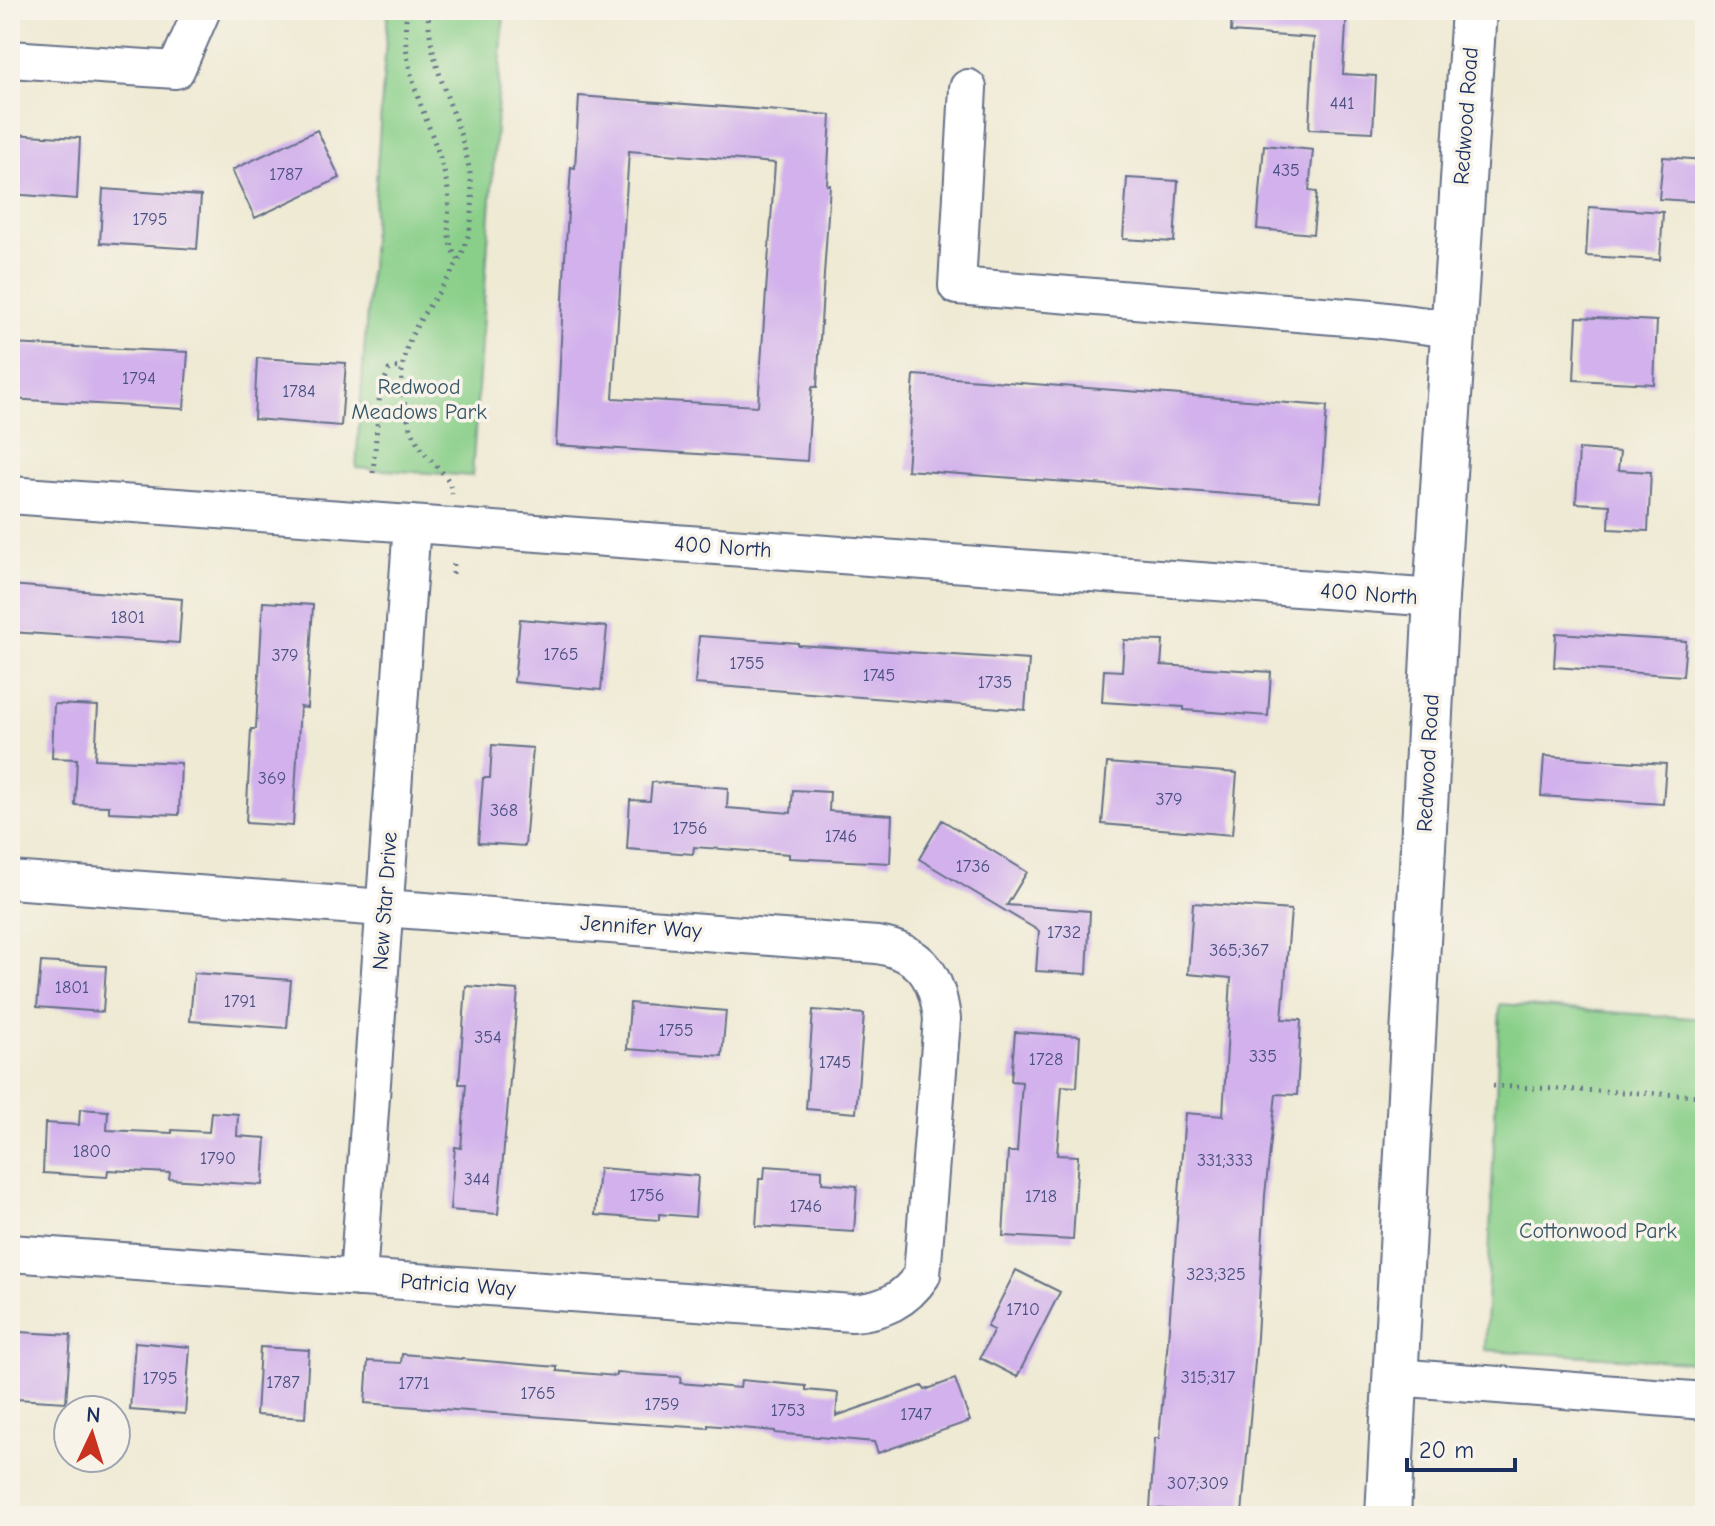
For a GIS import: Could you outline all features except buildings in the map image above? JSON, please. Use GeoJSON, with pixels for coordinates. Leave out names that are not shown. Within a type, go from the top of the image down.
{"type":"FeatureCollection","features":[{"type":"Feature","properties":{"kind":"main road","name":"Redwood Road"},"geometry":{"type":"LineString","coordinates":[[1388,1516],[1436,598],[1474,10]]}},
{"type":"Feature","properties":{"kind":"street"},"geometry":{"type":"LineString","coordinates":[[10,59],[176,70],[202,10]]}},
{"type":"Feature","properties":{"kind":"street"},"geometry":{"type":"LineString","coordinates":[[968,88],[957,286],[1372,319],[1452,329]]}},
{"type":"Feature","properties":{"kind":"street","name":"400 North"},"geometry":{"type":"LineString","coordinates":[[10,495],[1436,598]]}},
{"type":"Feature","properties":{"kind":"street","name":"New Star Drive"},"geometry":{"type":"LineString","coordinates":[[358,1278],[412,524]]}},
{"type":"Feature","properties":{"kind":"street","name":"Jennifer Way"},"geometry":{"type":"LineString","coordinates":[[10,880],[877,945],[902,951],[913,957],[929,974],[937,988],[942,1019],[924,1261],[922,1275],[903,1299]]}},
{"type":"Feature","properties":{"kind":"street","name":"Patricia Way"},"geometry":{"type":"LineString","coordinates":[[10,1253],[852,1313],[878,1310],[903,1299]]}},
{"type":"Feature","properties":{"kind":"street"},"geometry":{"type":"LineString","coordinates":[[1395,1377],[1705,1401]]}},
{"type":"Feature","properties":{"kind":"path"},"geometry":{"type":"LineString","coordinates":[[407,10],[404,44],[408,67],[447,186],[449,242],[452,252],[460,261]]}},
{"type":"Feature","properties":{"kind":"path"},"geometry":{"type":"LineString","coordinates":[[428,10],[431,50],[461,132],[472,186],[471,220],[460,261],[410,336],[403,354],[402,386],[410,424],[420,447],[452,488]]}},
{"type":"Feature","properties":{"kind":"path"},"geometry":{"type":"LineString","coordinates":[[373,473],[380,391],[389,370],[402,366]]}},
{"type":"Feature","properties":{"kind":"path"},"geometry":{"type":"LineString","coordinates":[[1493,1086],[1705,1096]]}},
{"type":"Feature","properties":{"kind":"green space","name":"Redwood Meadows Park"},"geometry":{"type":"Polygon","coordinates":[[[388,10],[504,10],[472,476],[356,468],[388,10]]]}},
{"type":"Feature","properties":{"kind":"green space","name":"Cottonwood Park"},"geometry":{"type":"Polygon","coordinates":[[[1500,1004],[1705,1019],[1705,1363],[1485,1350],[1500,1004]]]}}]}
